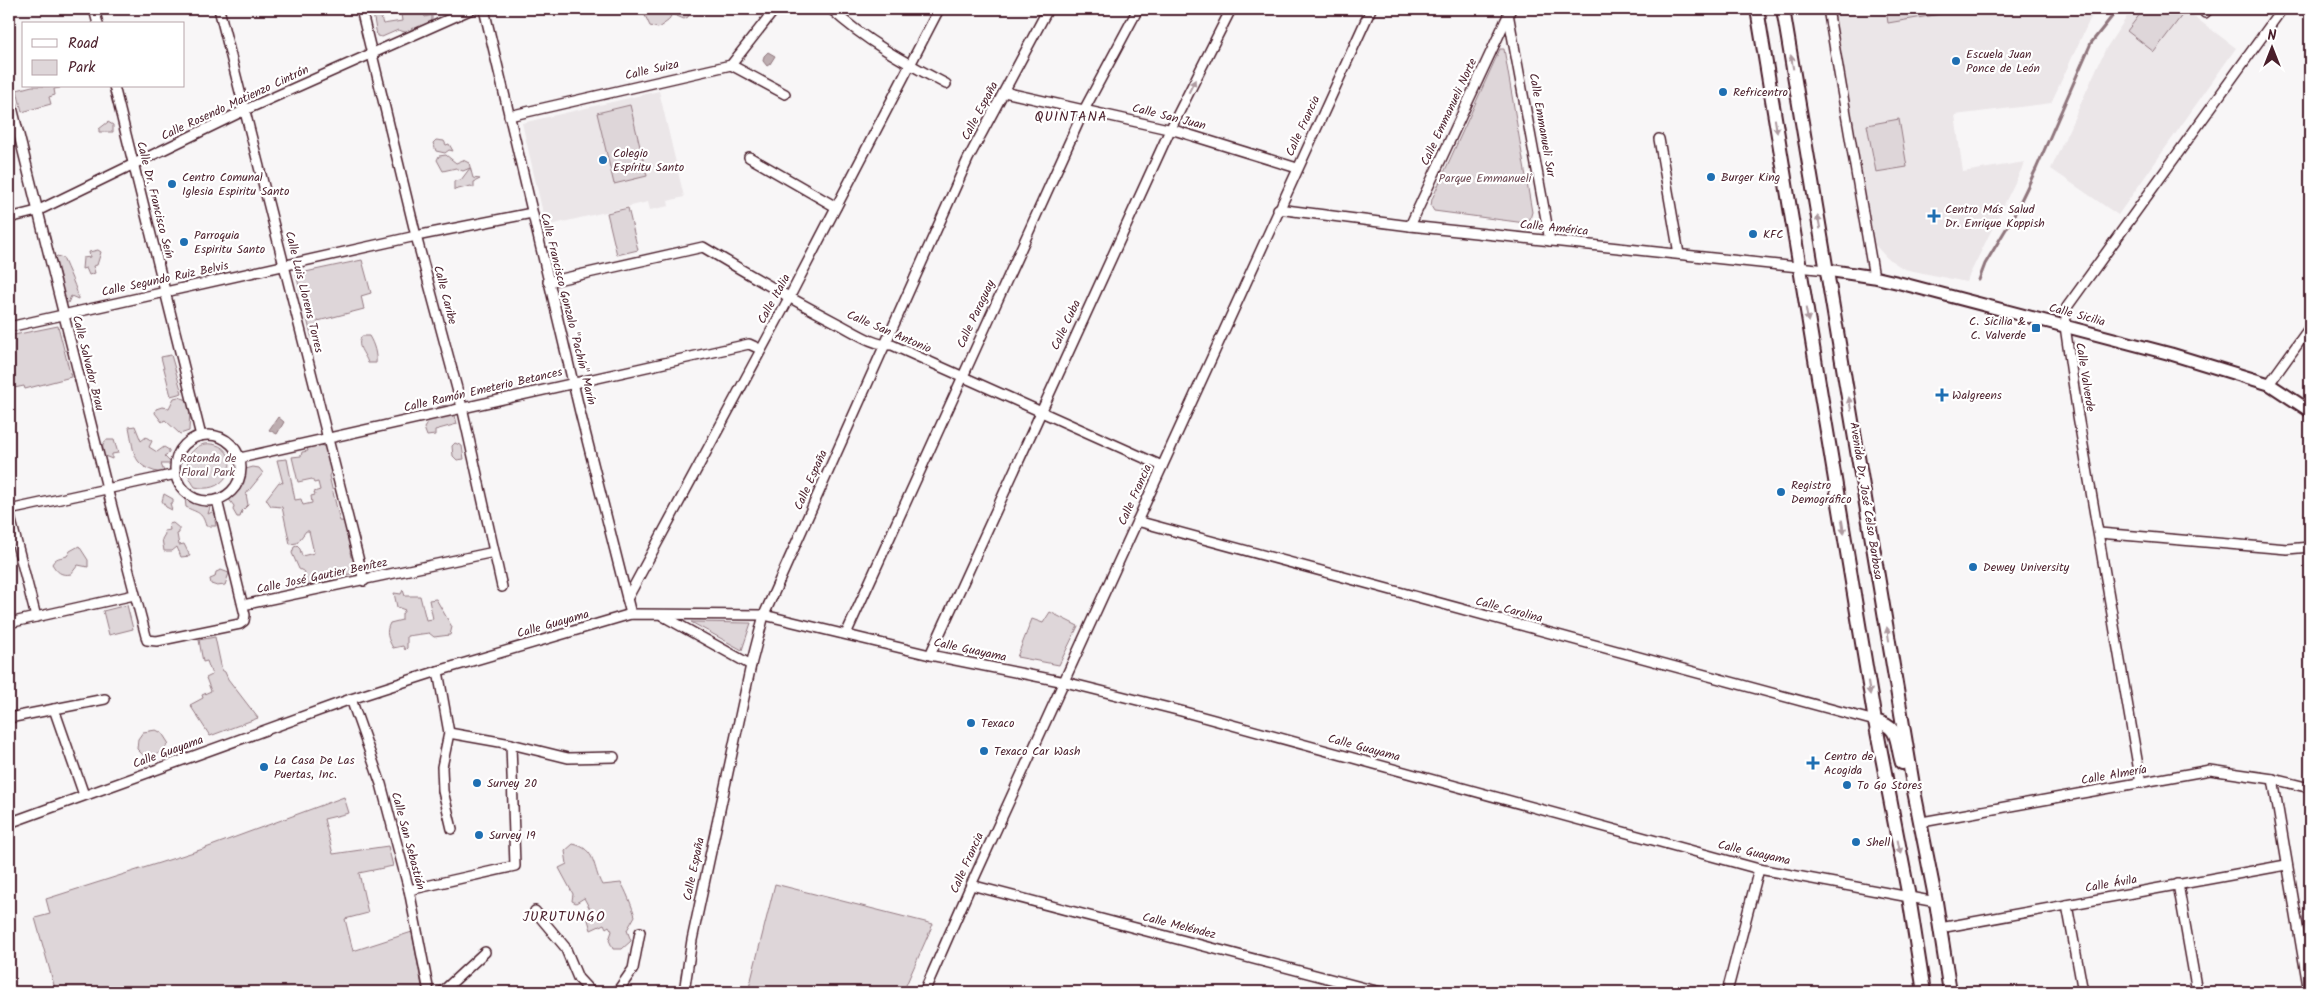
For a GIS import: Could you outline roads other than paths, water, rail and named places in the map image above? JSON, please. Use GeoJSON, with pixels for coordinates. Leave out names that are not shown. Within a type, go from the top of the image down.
{"type":"FeatureCollection","features":[{"type":"Feature","properties":{"kind":"main road"},"geometry":{"type":"LineString","coordinates":[[1758,9],[1875,721],[1909,897],[1924,992]]}},
{"type":"Feature","properties":{"kind":"main road","name":"Avenida Dr. José Celso Barbosa"},"geometry":{"type":"LineString","coordinates":[[1783,9],[1914,791],[1922,822],[1950,992]]}},
{"type":"Feature","properties":{"kind":"main road"},"geometry":{"type":"LineString","coordinates":[[1875,721],[1888,724],[1893,729],[1902,762],[1914,791]]}},
{"type":"Feature","properties":{"kind":"street"},"geometry":{"type":"LineString","coordinates":[[94,9],[97,22]]}},
{"type":"Feature","properties":{"kind":"street","name":"Calle Luis Llorens Torres"},"geometry":{"type":"LineString","coordinates":[[219,9],[364,581]]}},
{"type":"Feature","properties":{"kind":"street","name":"Calle Caribe"},"geometry":{"type":"LineString","coordinates":[[361,9],[416,236],[462,407],[502,588]]}},
{"type":"Feature","properties":{"kind":"street","name":"Calle Rosendo Matienzo Cintrón"},"geometry":{"type":"LineString","coordinates":[[9,218],[37,211],[245,110],[472,9]]}},
{"type":"Feature","properties":{"kind":"street","name":"Calle Francisco Gonzalo \"Pachín\" Marín"},"geometry":{"type":"LineString","coordinates":[[484,9],[548,282],[631,614]]}},
{"type":"Feature","properties":{"kind":"street"},"geometry":{"type":"LineString","coordinates":[[775,9],[731,65],[785,94]]}},
{"type":"Feature","properties":{"kind":"street"},"geometry":{"type":"LineString","coordinates":[[830,9],[843,21],[910,65],[946,84]]}},
{"type":"Feature","properties":{"kind":"street","name":"Calle Italia"},"geometry":{"type":"LineString","coordinates":[[627,599],[789,298],[939,9]]}},
{"type":"Feature","properties":{"kind":"street","name":"Calle España"},"geometry":{"type":"LineString","coordinates":[[684,992],[692,940],[751,665],[764,615],[968,159],[1048,9]]}},
{"type":"Feature","properties":{"kind":"street","name":"Calle Paraguay"},"geometry":{"type":"LineString","coordinates":[[846,634],[1084,110],[1138,9]]}},
{"type":"Feature","properties":{"kind":"street","name":"Calle Cuba"},"geometry":{"type":"LineString","coordinates":[[930,654],[1170,130],[1231,9]]}},
{"type":"Feature","properties":{"kind":"street","name":"Calle Francia"},"geometry":{"type":"LineString","coordinates":[[924,992],[1278,209],[1371,9]]}},
{"type":"Feature","properties":{"kind":"street"},"geometry":{"type":"LineString","coordinates":[[1828,9],[1874,276]]}},
{"type":"Feature","properties":{"kind":"street","name":"Calle Emmanueli Norte"},"geometry":{"type":"LineString","coordinates":[[1410,226],[1510,11]]}},
{"type":"Feature","properties":{"kind":"street","name":"Calle Emmanueli Sur"},"geometry":{"type":"LineString","coordinates":[[1510,11],[1550,241]]}},
{"type":"Feature","properties":{"kind":"street","name":"Calle Valverde"},"geometry":{"type":"LineString","coordinates":[[2141,783],[2065,326],[2067,307],[2277,11]]}},
{"type":"Feature","properties":{"kind":"street","name":"Calle Suiza"},"geometry":{"type":"LineString","coordinates":[[509,116],[731,65]]}},
{"type":"Feature","properties":{"kind":"street","name":"Calle Dr. Francisco Seín"},"geometry":{"type":"LineString","coordinates":[[114,88],[201,436]]}},
{"type":"Feature","properties":{"kind":"street","name":"Calle San Juan"},"geometry":{"type":"LineString","coordinates":[[1004,92],[1170,130],[1297,168]]}},
{"type":"Feature","properties":{"kind":"street","name":"Calle Salvador Brau"},"geometry":{"type":"LineString","coordinates":[[9,95],[145,638]]}},
{"type":"Feature","properties":{"kind":"street"},"geometry":{"type":"LineString","coordinates":[[1659,138],[1678,254]]}},
{"type":"Feature","properties":{"kind":"street"},"geometry":{"type":"LineString","coordinates":[[749,157],[836,207]]}},
{"type":"Feature","properties":{"kind":"street","name":"Calle América"},"geometry":{"type":"LineString","coordinates":[[1278,209],[1410,226],[1827,270]]}},
{"type":"Feature","properties":{"kind":"street","name":"Calle Segundo Ruiz Belvis"},"geometry":{"type":"LineString","coordinates":[[9,327],[416,236],[532,213]]}},
{"type":"Feature","properties":{"kind":"street","name":"Calle San Antonio"},"geometry":{"type":"LineString","coordinates":[[548,282],[703,247],[789,298],[885,345],[892,345],[1039,413],[1162,466]]}},
{"type":"Feature","properties":{"kind":"street","name":"Calle Sicilia"},"geometry":{"type":"LineString","coordinates":[[1827,270],[1874,276],[2171,354],[2269,384],[2310,411]]}},
{"type":"Feature","properties":{"kind":"street"},"geometry":{"type":"LineString","coordinates":[[2269,384],[2310,327]]}},
{"type":"Feature","properties":{"kind":"street","name":"Calle Ramón Emeterio Betances"},"geometry":{"type":"LineString","coordinates":[[240,458],[328,440],[462,407],[749,344],[760,349]]}},
{"type":"Feature","properties":{"kind":"street"},"geometry":{"type":"LineString","coordinates":[[211,435],[229,442],[240,458],[240,474],[234,488],[217,500],[202,500],[188,494],[181,486],[176,474],[178,456],[183,447],[201,436],[211,435]]}},
{"type":"Feature","properties":{"kind":"street"},"geometry":{"type":"LineString","coordinates":[[36,617],[9,511],[176,474]]}},
{"type":"Feature","properties":{"kind":"street"},"geometry":{"type":"LineString","coordinates":[[217,500],[243,605]]}},
{"type":"Feature","properties":{"kind":"street","name":"Calle Carolina"},"geometry":{"type":"LineString","coordinates":[[1137,521],[1875,721]]}},
{"type":"Feature","properties":{"kind":"street"},"geometry":{"type":"LineString","coordinates":[[2098,533],[2286,549],[2310,548]]}},
{"type":"Feature","properties":{"kind":"street","name":"Calle José Gautier Benítez"},"geometry":{"type":"LineString","coordinates":[[145,638],[150,641],[157,641],[240,624],[245,618],[243,605],[364,581],[494,552]]}},
{"type":"Feature","properties":{"kind":"street"},"geometry":{"type":"LineString","coordinates":[[9,623],[134,595]]}},
{"type":"Feature","properties":{"kind":"street","name":"Calle Guayama"},"geometry":{"type":"LineString","coordinates":[[9,823],[351,700],[438,671],[631,614],[764,615],[930,654],[1064,682],[1181,711],[1759,869],[1936,902]]}},
{"type":"Feature","properties":{"kind":"street"},"geometry":{"type":"LineString","coordinates":[[660,615],[751,665]]}},
{"type":"Feature","properties":{"kind":"street"},"geometry":{"type":"LineString","coordinates":[[438,671],[449,733],[442,767],[443,791],[452,829]]}},
{"type":"Feature","properties":{"kind":"street"},"geometry":{"type":"LineString","coordinates":[[9,718],[105,699]]}},
{"type":"Feature","properties":{"kind":"street","name":"Calle San Sebastián"},"geometry":{"type":"LineString","coordinates":[[351,700],[381,784],[409,890],[429,992]]}},
{"type":"Feature","properties":{"kind":"street"},"geometry":{"type":"LineString","coordinates":[[54,709],[84,795]]}},
{"type":"Feature","properties":{"kind":"street"},"geometry":{"type":"LineString","coordinates":[[449,733],[511,744],[568,758],[614,756]]}},
{"type":"Feature","properties":{"kind":"street"},"geometry":{"type":"LineString","coordinates":[[409,890],[515,866],[511,744]]}},
{"type":"Feature","properties":{"kind":"street","name":"Calle Almería"},"geometry":{"type":"LineString","coordinates":[[1922,822],[2210,770],[2273,778],[2310,788]]}},
{"type":"Feature","properties":{"kind":"street"},"geometry":{"type":"LineString","coordinates":[[2273,778],[2286,865],[2309,992]]}},
{"type":"Feature","properties":{"kind":"street","name":"Calle Ávila"},"geometry":{"type":"LineString","coordinates":[[1940,928],[2286,865]]}},
{"type":"Feature","properties":{"kind":"street"},"geometry":{"type":"LineString","coordinates":[[1726,992],[1759,869]]}},
{"type":"Feature","properties":{"kind":"street"},"geometry":{"type":"LineString","coordinates":[[2178,884],[2197,992]]}},
{"type":"Feature","properties":{"kind":"street","name":"Calle Meléndez"},"geometry":{"type":"LineString","coordinates":[[971,885],[1380,992]]}},
{"type":"Feature","properties":{"kind":"street"},"geometry":{"type":"LineString","coordinates":[[2067,905],[2083,992]]}},
{"type":"Feature","properties":{"kind":"street"},"geometry":{"type":"LineString","coordinates":[[534,911],[564,947],[578,978],[591,992]]}},
{"type":"Feature","properties":{"kind":"street"},"geometry":{"type":"LineString","coordinates":[[617,992],[633,969],[640,932]]}},
{"type":"Feature","properties":{"kind":"street"},"geometry":{"type":"LineString","coordinates":[[442,992],[486,952]]}},
{"type":"Feature","properties":{"kind":"waterway"},"geometry":{"type":"LineString","coordinates":[[1979,280],[1985,264],[2012,219],[2036,169],[2091,43],[2118,9]]}},
{"type":"Feature","properties":{"kind":"place","name":"Escuela Juan Ponce de León"},"geometry":{"type":"Point","coordinates":[1956,61]}},
{"type":"Feature","properties":{"kind":"place","name":"Refricentro"},"geometry":{"type":"Point","coordinates":[1723,92]}},
{"type":"Feature","properties":{"kind":"place","name":"Colegio Espíritu Santo"},"geometry":{"type":"Point","coordinates":[603,160]}},
{"type":"Feature","properties":{"kind":"place","name":"Burger King"},"geometry":{"type":"Point","coordinates":[1711,177]}},
{"type":"Feature","properties":{"kind":"place","name":"Centro Comunal Iglesia Espiritu Santo"},"geometry":{"type":"Point","coordinates":[172,184]}},
{"type":"Feature","properties":{"kind":"place","name":"Centro Más Salud Dr. Enrique Koppish"},"geometry":{"type":"Point","coordinates":[1934,216]}},
{"type":"Feature","properties":{"kind":"place","name":"KFC"},"geometry":{"type":"Point","coordinates":[1753,234]}},
{"type":"Feature","properties":{"kind":"place","name":"Parroquia Espiritu Santo"},"geometry":{"type":"Point","coordinates":[184,242]}},
{"type":"Feature","properties":{"kind":"place","name":"C. Sicilia & C. Valverde"},"geometry":{"type":"Point","coordinates":[2036,328]}},
{"type":"Feature","properties":{"kind":"place","name":"Walgreens"},"geometry":{"type":"Point","coordinates":[1942,395]}},
{"type":"Feature","properties":{"kind":"place","name":"Registro Demográfico"},"geometry":{"type":"Point","coordinates":[1781,492]}},
{"type":"Feature","properties":{"kind":"place","name":"Dewey University"},"geometry":{"type":"Point","coordinates":[1973,567]}},
{"type":"Feature","properties":{"kind":"place","name":"Texaco"},"geometry":{"type":"Point","coordinates":[971,723]}},
{"type":"Feature","properties":{"kind":"place","name":"Texaco Car Wash"},"geometry":{"type":"Point","coordinates":[984,751]}},
{"type":"Feature","properties":{"kind":"place","name":"Centro de Acogida"},"geometry":{"type":"Point","coordinates":[1813,763]}},
{"type":"Feature","properties":{"kind":"place","name":"La Casa De Las Puertas, Inc."},"geometry":{"type":"Point","coordinates":[264,767]}},
{"type":"Feature","properties":{"kind":"place","name":"Survey 20"},"geometry":{"type":"Point","coordinates":[477,783]}},
{"type":"Feature","properties":{"kind":"place","name":"To Go Stores"},"geometry":{"type":"Point","coordinates":[1847,785]}},
{"type":"Feature","properties":{"kind":"place","name":"Survey 19"},"geometry":{"type":"Point","coordinates":[479,835]}},
{"type":"Feature","properties":{"kind":"place","name":"Shell"},"geometry":{"type":"Point","coordinates":[1856,842]}},
{"type":"Feature","properties":{"kind":"district","name":"QUINTANA"},"geometry":{"type":"Point","coordinates":[1071,117]}},
{"type":"Feature","properties":{"kind":"district","name":"JURUTUNGO"},"geometry":{"type":"Point","coordinates":[564,917]}},
{"type":"Feature","properties":{"kind":"park label","name":"Parque Emmanueli"},"geometry":{"type":"Point","coordinates":[1485,178]}},
{"type":"Feature","properties":{"kind":"park label","name":"Rotonda de Floral Park"},"geometry":{"type":"Point","coordinates":[208,465]}}]}
